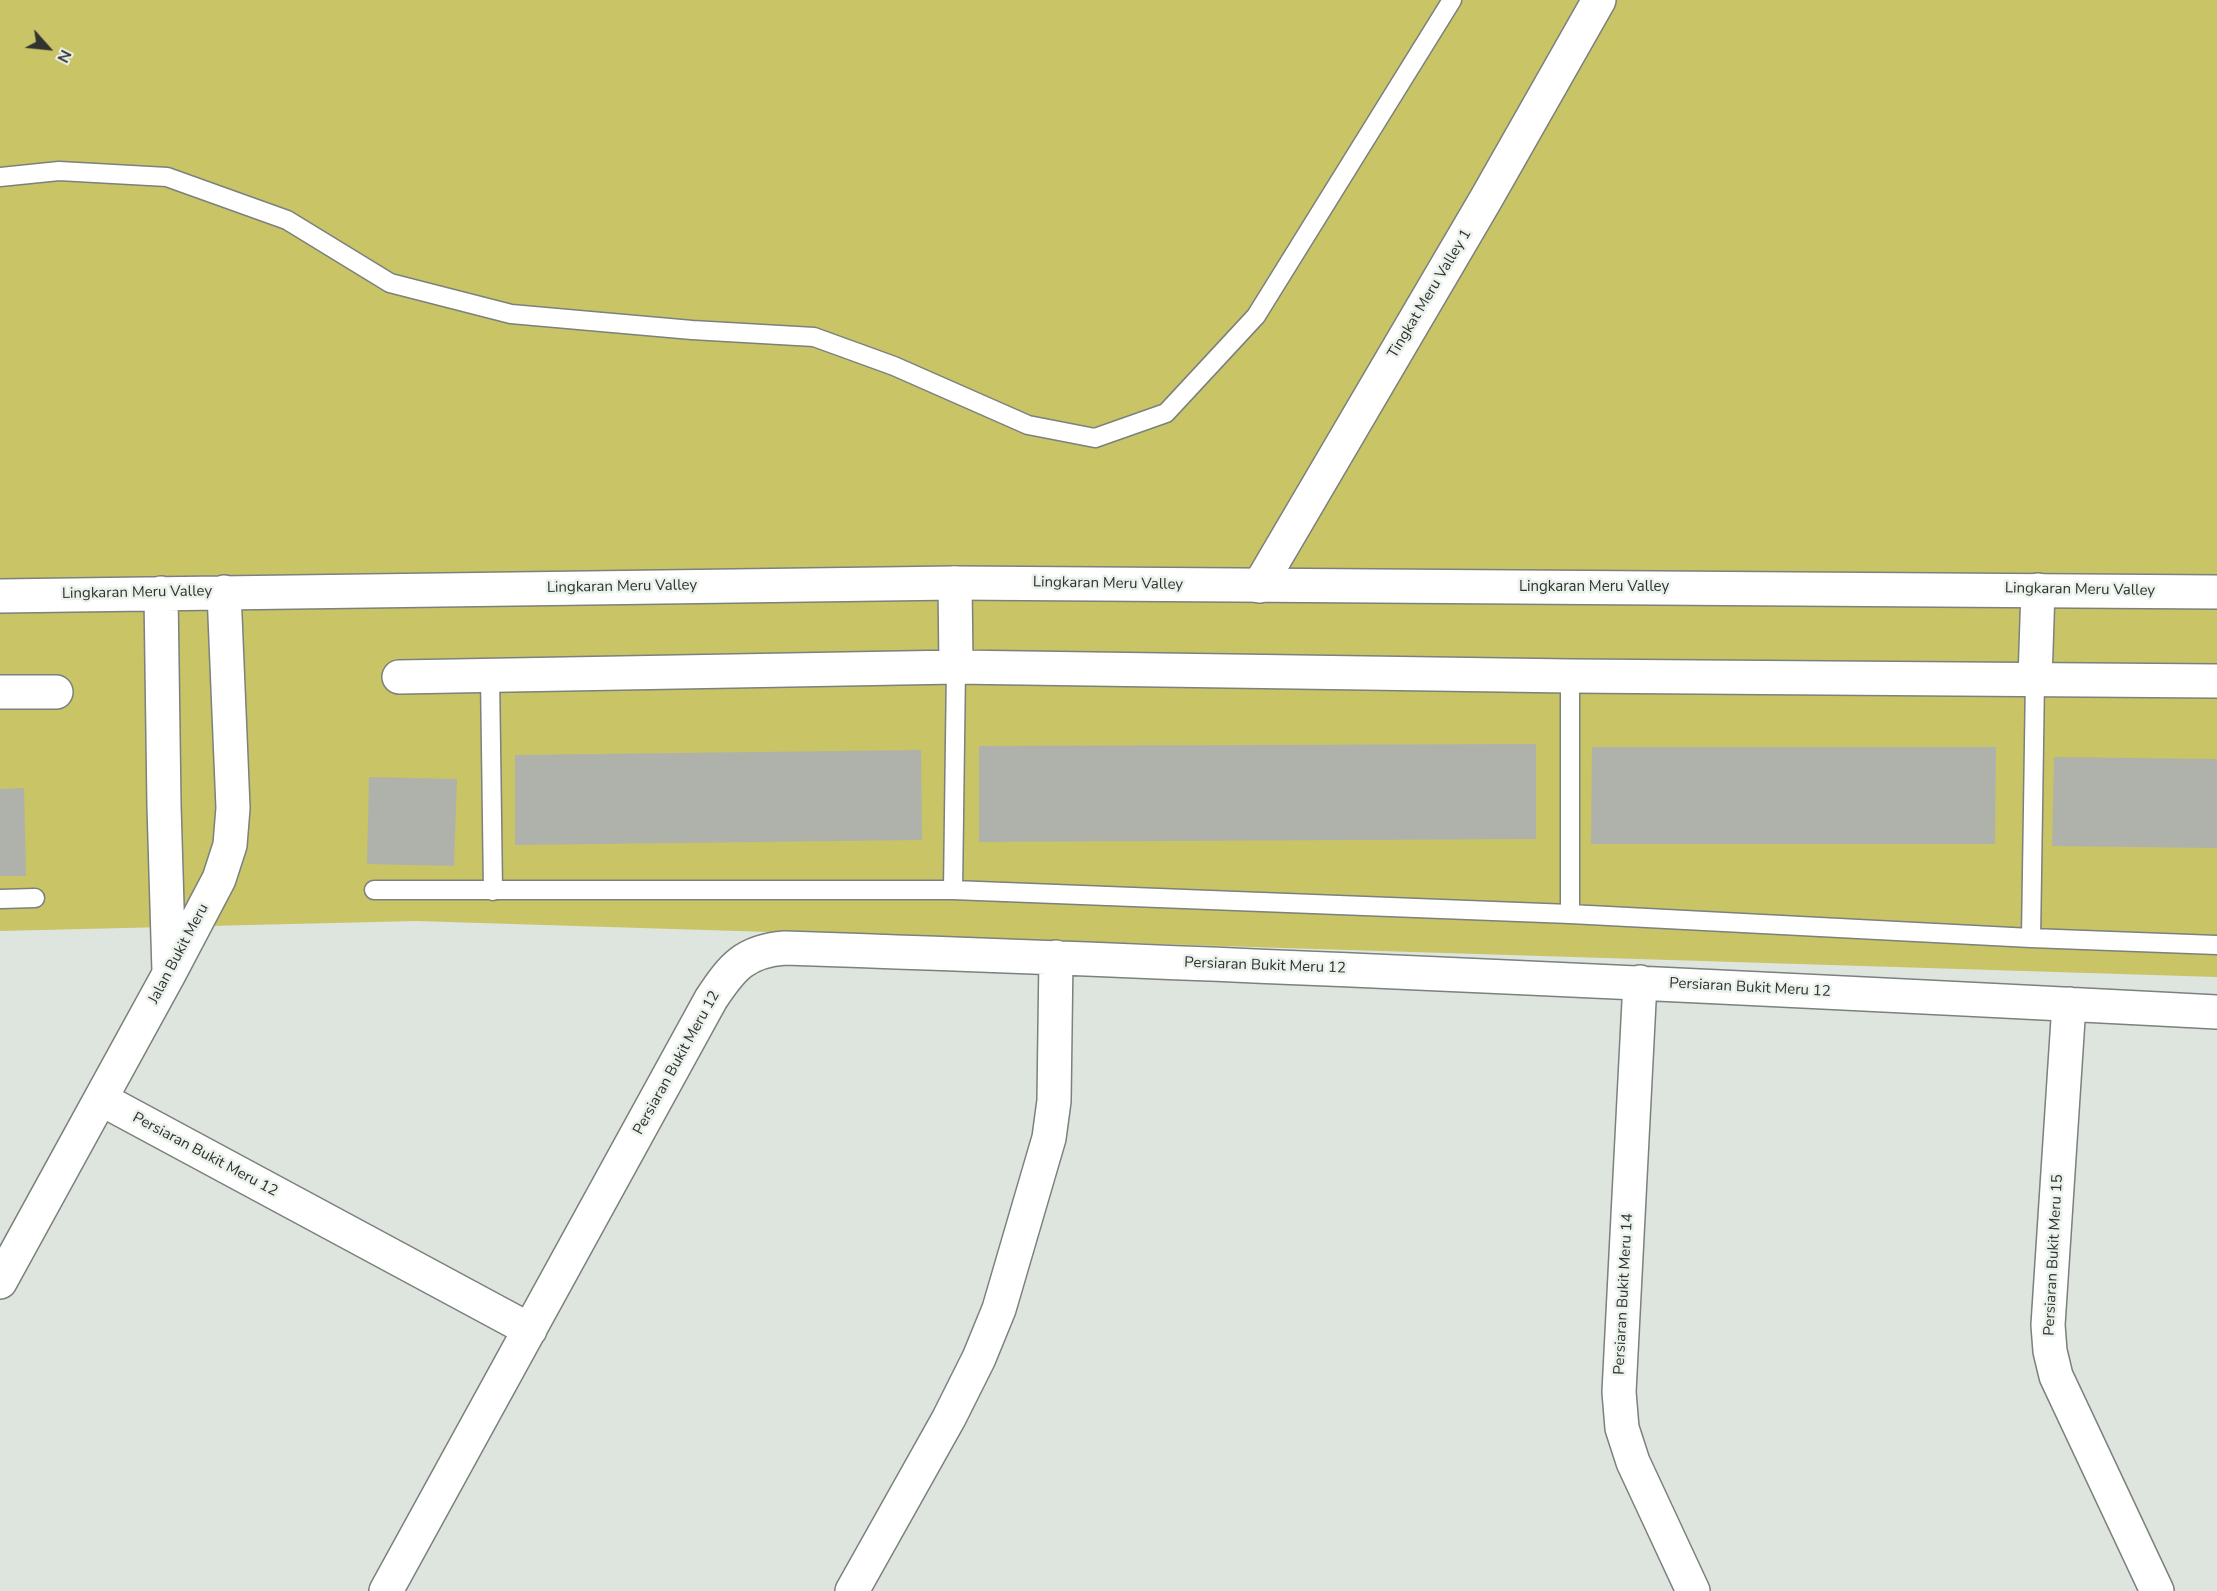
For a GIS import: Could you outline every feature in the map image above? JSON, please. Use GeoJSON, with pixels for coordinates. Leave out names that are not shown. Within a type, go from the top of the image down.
{"type":"FeatureCollection","features":[{"type":"Feature","properties":{"kind":"street","name":"Tingkat Meru Valley 1"},"geometry":{"type":"LineString","coordinates":[[1259,586],[1486,199],[1599,0]]}},
{"type":"Feature","properties":{"kind":"street","name":"Lingkaran Meru Valley"},"geometry":{"type":"LineString","coordinates":[[0,596],[224,591],[955,583],[2217,592]]}},
{"type":"Feature","properties":{"kind":"street"},"geometry":{"type":"LineString","coordinates":[[955,583],[956,667]]}},
{"type":"Feature","properties":{"kind":"street"},"geometry":{"type":"LineString","coordinates":[[2036,679],[2038,590]]}},
{"type":"Feature","properties":{"kind":"street","name":"Jalan Bukit Meru"},"geometry":{"type":"LineString","coordinates":[[0,1282],[169,974],[219,879],[231,845],[233,808],[224,591]]}},
{"type":"Feature","properties":{"kind":"street"},"geometry":{"type":"LineString","coordinates":[[161,592],[169,974]]}},
{"type":"Feature","properties":{"kind":"street"},"geometry":{"type":"LineString","coordinates":[[399,677],[956,667],[1570,676],[2217,681]]}},
{"type":"Feature","properties":{"kind":"street"},"geometry":{"type":"LineString","coordinates":[[0,692],[56,692]]}},
{"type":"Feature","properties":{"kind":"street","name":"Persiaran Bukit Meru 12"},"geometry":{"type":"LineString","coordinates":[[386,1591],[711,999],[725,977],[744,959],[765,949],[1056,957],[1640,982],[2217,1012]]}},
{"type":"Feature","properties":{"kind":"street"},"geometry":{"type":"LineString","coordinates":[[852,1591],[949,1418],[979,1358],[999,1309],[1049,1138],[1054,1101],[1056,957]]}},
{"type":"Feature","properties":{"kind":"street","name":"Persiaran Bukit Meru 14"},"geometry":{"type":"LineString","coordinates":[[1640,982],[1620,1380],[1622,1428],[1633,1462],[1693,1591]]}},
{"type":"Feature","properties":{"kind":"street","name":"Persiaran Bukit Meru 15"},"geometry":{"type":"LineString","coordinates":[[2068,1004],[2048,1325],[2050,1351],[2056,1376],[2157,1591]]}},
{"type":"Feature","properties":{"kind":"street","name":"Persiaran Bukit Meru 12"},"geometry":{"type":"LineString","coordinates":[[101,1099],[530,1330]]}},
{"type":"Feature","properties":{"kind":"lane"},"geometry":{"type":"LineString","coordinates":[[0,177],[59,171],[167,177],[287,220],[390,283],[511,314],[692,330],[814,337],[894,366],[1028,425],[1095,438],[1166,413],[1256,316],[1452,0]]}},
{"type":"Feature","properties":{"kind":"lane"},"geometry":{"type":"LineString","coordinates":[[953,890],[956,667]]}},
{"type":"Feature","properties":{"kind":"lane"},"geometry":{"type":"LineString","coordinates":[[490,675],[493,891]]}},
{"type":"Feature","properties":{"kind":"lane"},"geometry":{"type":"LineString","coordinates":[[1570,676],[1570,914]]}},
{"type":"Feature","properties":{"kind":"lane"},"geometry":{"type":"LineString","coordinates":[[2031,938],[2036,679]]}},
{"type":"Feature","properties":{"kind":"lane"},"geometry":{"type":"LineString","coordinates":[[374,890],[953,890],[1570,914],[2031,938],[2217,945]]}},
{"type":"Feature","properties":{"kind":"lane"},"geometry":{"type":"LineString","coordinates":[[0,898],[35,898]]}},
{"type":"Feature","properties":{"kind":"shaded area"},"geometry":{"type":"Polygon","coordinates":[[[0,0],[2217,0],[2217,977],[416,921],[0,931],[0,0]]]}},
{"type":"Feature","properties":{"kind":"building"},"geometry":{"type":"Polygon","coordinates":[[[1536,744],[1536,839],[979,842],[979,746],[1536,744]]]}},
{"type":"Feature","properties":{"kind":"building"},"geometry":{"type":"Polygon","coordinates":[[[1592,747],[1996,747],[1995,844],[1591,844],[1592,747]]]}},
{"type":"Feature","properties":{"kind":"building"},"geometry":{"type":"Polygon","coordinates":[[[921,750],[922,840],[515,845],[515,755],[921,750]]]}},
{"type":"Feature","properties":{"kind":"building"},"geometry":{"type":"Polygon","coordinates":[[[2054,757],[2217,759],[2217,848],[2052,846],[2054,757]]]}},
{"type":"Feature","properties":{"kind":"building"},"geometry":{"type":"Polygon","coordinates":[[[369,777],[457,779],[454,866],[367,864],[369,777]]]}},
{"type":"Feature","properties":{"kind":"building"},"geometry":{"type":"Polygon","coordinates":[[[24,788],[26,876],[0,876],[0,789],[24,788]]]}}]}
